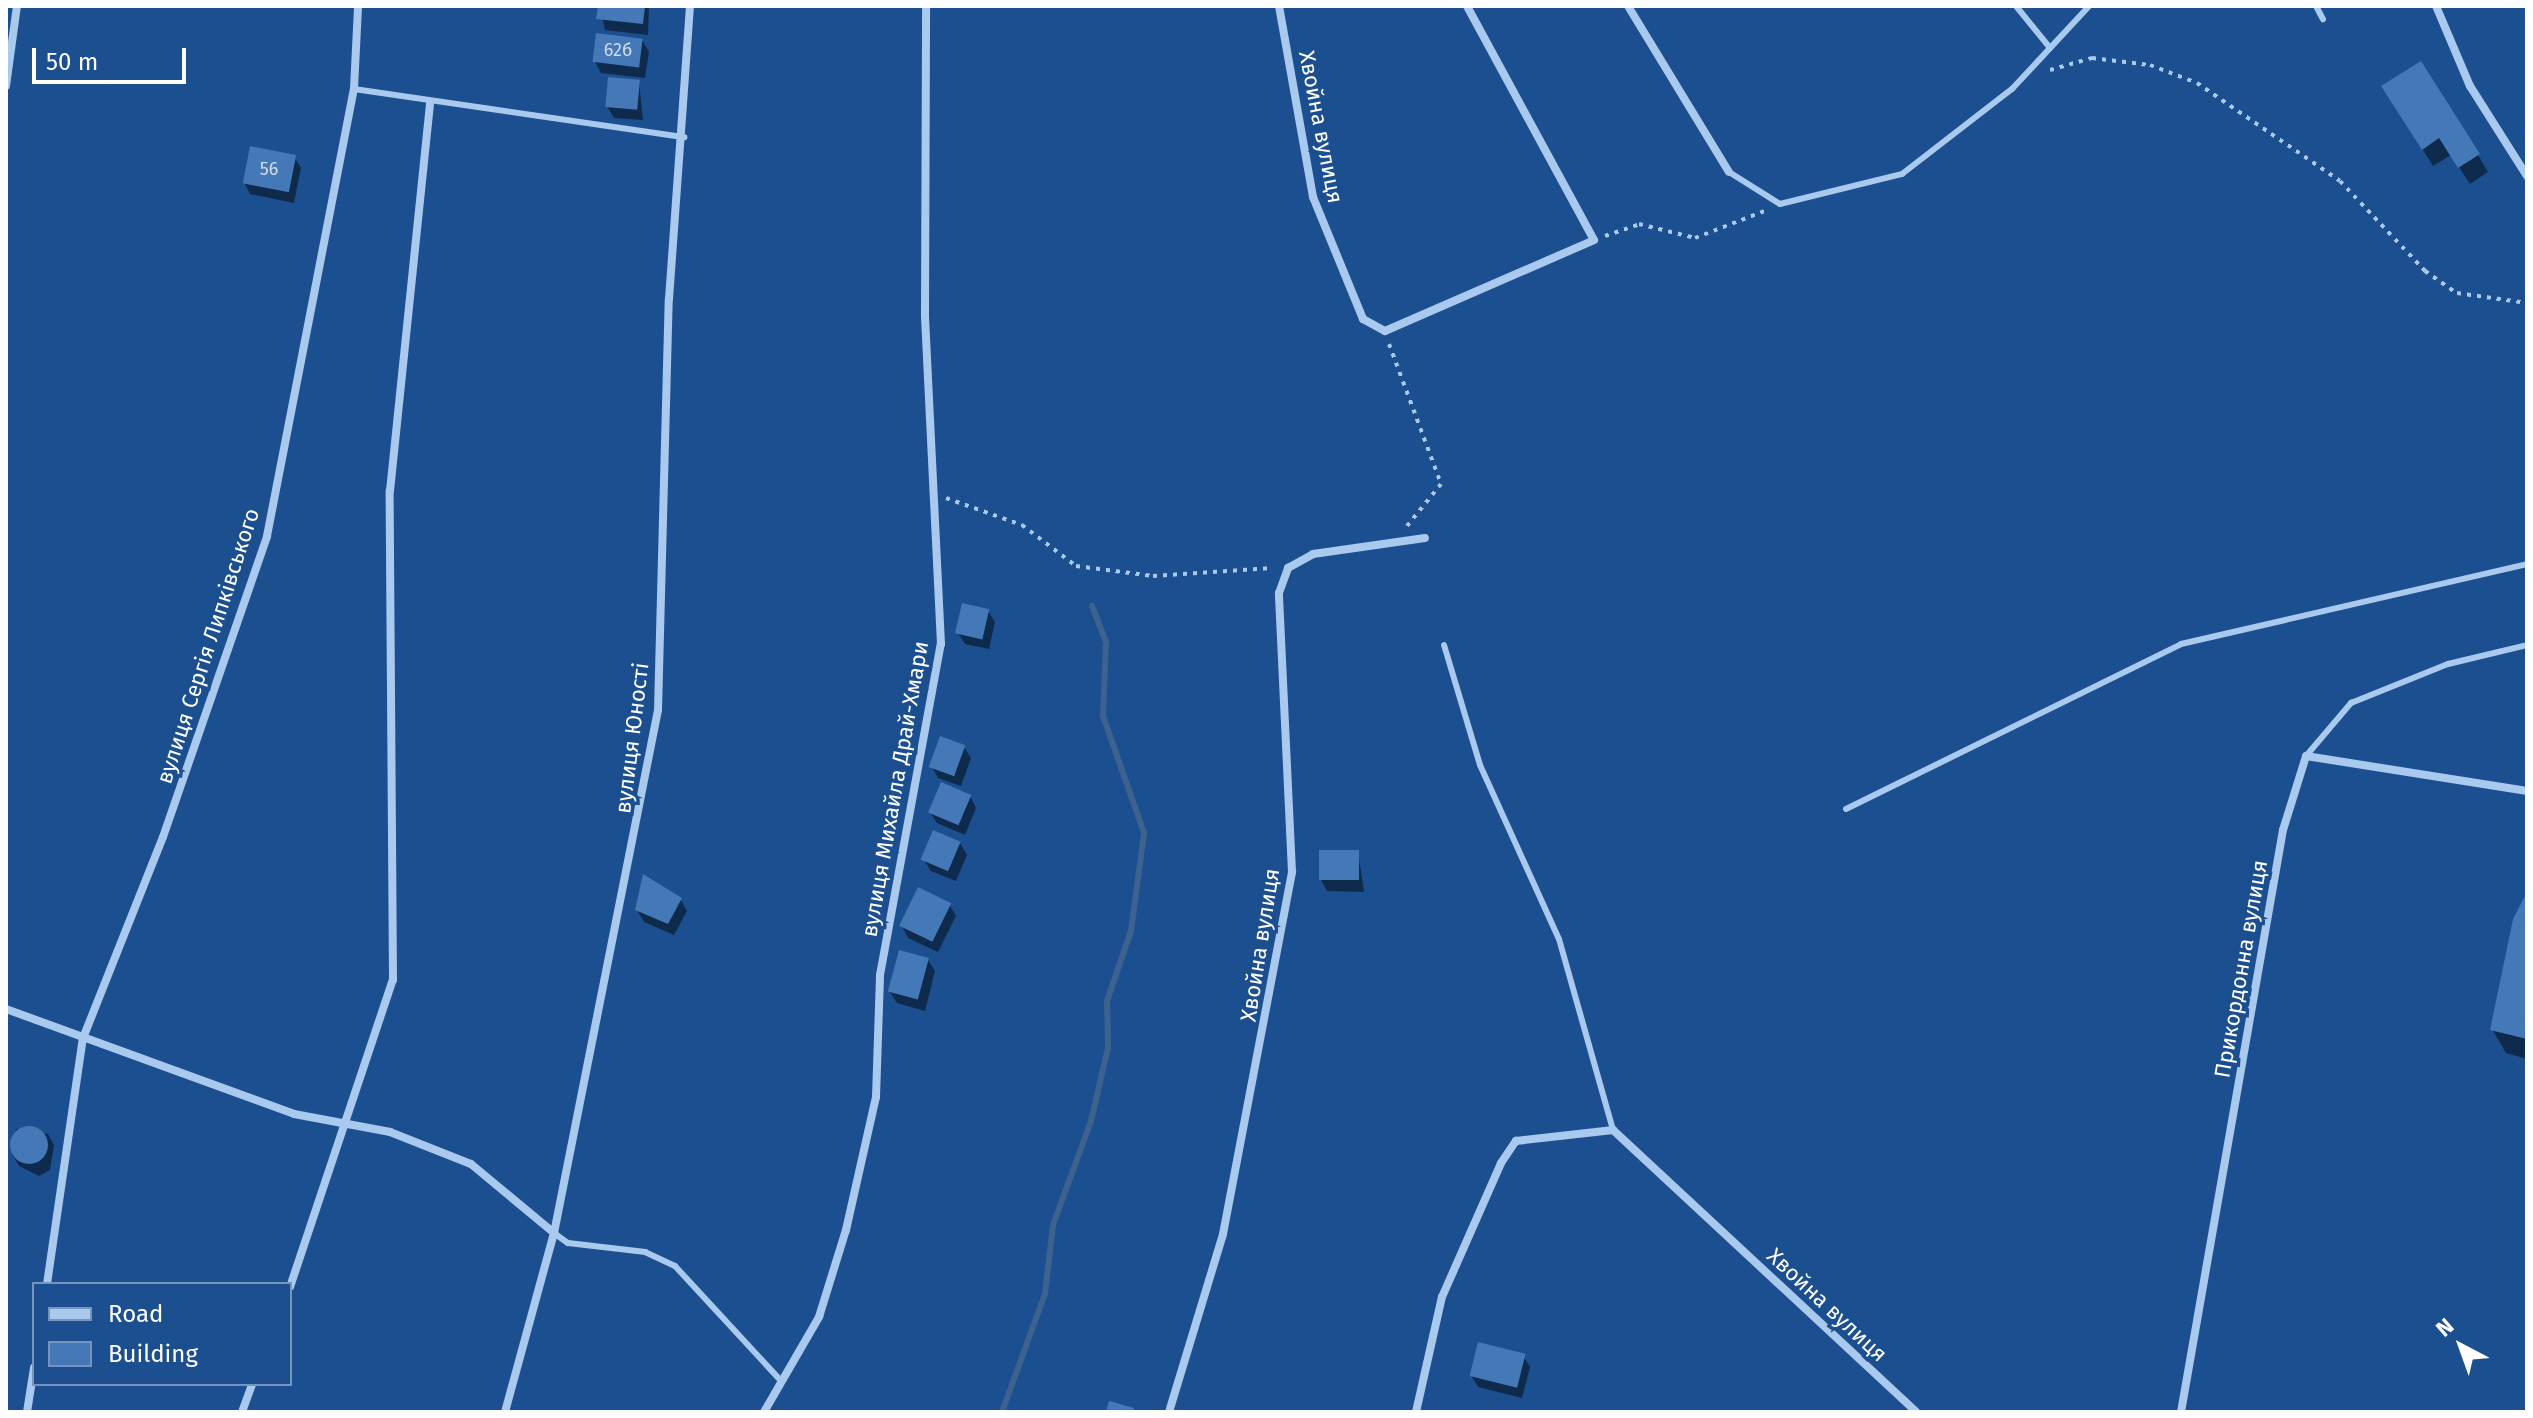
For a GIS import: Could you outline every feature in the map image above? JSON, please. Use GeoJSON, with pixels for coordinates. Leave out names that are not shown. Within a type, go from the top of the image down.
{"type":"FeatureCollection","features":[{"type":"Feature","properties":{"kind":"street"},"geometry":{"type":"LineString","coordinates":[[6,86],[17,6]]}},
{"type":"Feature","properties":{"kind":"street","name":"вулиця Сергія Липківського"},"geometry":{"type":"LineString","coordinates":[[47,1282],[83,1038],[163,837],[267,536],[354,89],[358,6]]}},
{"type":"Feature","properties":{"kind":"street","name":"вулиця Юності"},"geometry":{"type":"LineString","coordinates":[[505,1412],[554,1233],[658,710],[669,299],[685,137],[690,6]]}},
{"type":"Feature","properties":{"kind":"street","name":"вулиця Михайла Драй-Хмари"},"geometry":{"type":"LineString","coordinates":[[764,1412],[819,1317],[876,1097],[880,975],[941,644],[930,492],[926,6]]}},
{"type":"Feature","properties":{"kind":"street","name":"Хвойна вулиця"},"geometry":{"type":"LineString","coordinates":[[1279,6],[1313,197],[1363,319],[1385,331]]}},
{"type":"Feature","properties":{"kind":"street"},"geometry":{"type":"LineString","coordinates":[[1385,331],[1594,240],[1467,6]]}},
{"type":"Feature","properties":{"kind":"street"},"geometry":{"type":"LineString","coordinates":[[1628,6],[1729,172]]}},
{"type":"Feature","properties":{"kind":"street"},"geometry":{"type":"LineString","coordinates":[[2436,6],[2470,86],[2527,176]]}},
{"type":"Feature","properties":{"kind":"street"},"geometry":{"type":"LineString","coordinates":[[292,1282],[393,980],[390,491],[430,104]]}},
{"type":"Feature","properties":{"kind":"street"},"geometry":{"type":"LineString","coordinates":[[1288,568],[1313,554],[1393,538],[1425,538]]}},
{"type":"Feature","properties":{"kind":"street","name":"Хвойна вулиця"},"geometry":{"type":"LineString","coordinates":[[1169,1412],[1223,1234],[1292,872],[1279,593],[1288,568]]}},
{"type":"Feature","properties":{"kind":"street"},"geometry":{"type":"LineString","coordinates":[[2306,756],[2527,791]]}},
{"type":"Feature","properties":{"kind":"street","name":"Прикордонна вулиця"},"geometry":{"type":"LineString","coordinates":[[2181,1412],[2283,830],[2306,756]]}},
{"type":"Feature","properties":{"kind":"street"},"geometry":{"type":"LineString","coordinates":[[6,1009],[342,1129],[390,1132],[471,1164],[554,1233]]}},
{"type":"Feature","properties":{"kind":"street"},"geometry":{"type":"LineString","coordinates":[[1416,1412],[1442,1297],[1501,1163],[1516,1141],[1613,1130]]}},
{"type":"Feature","properties":{"kind":"street","name":"Хвойна вулиця"},"geometry":{"type":"LineString","coordinates":[[1613,1130],[1916,1412]]}},
{"type":"Feature","properties":{"kind":"street"},"geometry":{"type":"LineString","coordinates":[[27,1412],[32,1381]]}},
{"type":"Feature","properties":{"kind":"street"},"geometry":{"type":"LineString","coordinates":[[242,1412],[251,1386]]}},
{"type":"Feature","properties":{"kind":"lane"},"geometry":{"type":"LineString","coordinates":[[2016,6],[2050,48]]}},
{"type":"Feature","properties":{"kind":"lane"},"geometry":{"type":"LineString","coordinates":[[1729,172],[1780,204],[1902,174],[1960,135],[2089,6]]}},
{"type":"Feature","properties":{"kind":"lane"},"geometry":{"type":"LineString","coordinates":[[2316,6],[2323,19]]}},
{"type":"Feature","properties":{"kind":"lane"},"geometry":{"type":"LineString","coordinates":[[354,89],[430,104],[685,137]]}},
{"type":"Feature","properties":{"kind":"lane"},"geometry":{"type":"LineString","coordinates":[[1846,809],[2181,644],[2527,564]]}},
{"type":"Feature","properties":{"kind":"lane"},"geometry":{"type":"LineString","coordinates":[[1444,645],[1447,675],[1480,765],[1559,939],[1613,1130]]}},
{"type":"Feature","properties":{"kind":"lane"},"geometry":{"type":"LineString","coordinates":[[2306,756],[2351,703],[2448,664],[2527,645]]}},
{"type":"Feature","properties":{"kind":"lane"},"geometry":{"type":"LineString","coordinates":[[554,1233],[568,1243],[645,1252],[675,1266],[781,1381]]}},
{"type":"Feature","properties":{"kind":"path"},"geometry":{"type":"LineString","coordinates":[[2038,76],[2092,58],[2150,65],[2197,83],[2340,181],[2446,286],[2527,303]]}},
{"type":"Feature","properties":{"kind":"path"},"geometry":{"type":"LineString","coordinates":[[1594,240],[1639,224],[1695,238],[1780,204]]}},
{"type":"Feature","properties":{"kind":"path"},"geometry":{"type":"LineString","coordinates":[[1385,331],[1441,484],[1393,538]]}},
{"type":"Feature","properties":{"kind":"path"},"geometry":{"type":"LineString","coordinates":[[930,492],[1022,525],[1076,566],[1153,576],[1288,568]]}},
{"type":"Feature","properties":{"kind":"building"},"geometry":{"type":"Polygon","coordinates":[[[598,6],[645,6],[643,24],[596,19],[598,6]]]}},
{"type":"Feature","properties":{"kind":"building"},"geometry":{"type":"Polygon","coordinates":[[[596,33],[643,39],[639,68],[592,62],[596,33]]]}},
{"type":"Feature","properties":{"kind":"building"},"geometry":{"type":"Polygon","coordinates":[[[2421,61],[2480,154],[2458,168],[2439,138],[2422,150],[2381,86],[2421,61]]]}},
{"type":"Feature","properties":{"kind":"building"},"geometry":{"type":"Polygon","coordinates":[[[608,77],[640,80],[637,110],[605,107],[608,77]]]}},
{"type":"Feature","properties":{"kind":"building"},"geometry":{"type":"Polygon","coordinates":[[[250,146],[296,155],[289,192],[243,183],[250,146]]]}},
{"type":"Feature","properties":{"kind":"building"},"geometry":{"type":"Polygon","coordinates":[[[962,603],[989,609],[982,640],[955,633],[962,603]]]}},
{"type":"Feature","properties":{"kind":"building"},"geometry":{"type":"Polygon","coordinates":[[[940,736],[965,745],[954,776],[929,767],[940,736]]]}},
{"type":"Feature","properties":{"kind":"building"},"geometry":{"type":"Polygon","coordinates":[[[941,782],[971,795],[958,825],[928,812],[941,782]]]}},
{"type":"Feature","properties":{"kind":"building"},"geometry":{"type":"Polygon","coordinates":[[[933,830],[961,842],[948,871],[920,859],[933,830]]]}},
{"type":"Feature","properties":{"kind":"building"},"geometry":{"type":"Polygon","coordinates":[[[1319,850],[1359,850],[1359,880],[1319,880],[1319,850]]]}},
{"type":"Feature","properties":{"kind":"building"},"geometry":{"type":"Polygon","coordinates":[[[643,874],[682,898],[668,924],[635,910],[643,874]]]}},
{"type":"Feature","properties":{"kind":"building"},"geometry":{"type":"Polygon","coordinates":[[[918,887],[951,903],[932,942],[899,926],[918,887]]]}},
{"type":"Feature","properties":{"kind":"building"},"geometry":{"type":"Polygon","coordinates":[[[2527,892],[2527,1039],[2490,1030],[2513,919],[2527,892]]]}},
{"type":"Feature","properties":{"kind":"building"},"geometry":{"type":"Polygon","coordinates":[[[899,950],[929,958],[918,1000],[888,992],[899,950]]]}},
{"type":"Feature","properties":{"kind":"building"},"geometry":{"type":"Polygon","coordinates":[[[29,1126],[42,1132],[48,1145],[42,1158],[29,1164],[16,1158],[10,1145],[16,1132],[29,1126]]]}},
{"type":"Feature","properties":{"kind":"building"},"geometry":{"type":"Polygon","coordinates":[[[1478,1342],[1526,1354],[1517,1388],[1470,1376],[1478,1342]]]}},
{"type":"Feature","properties":{"kind":"building"},"geometry":{"type":"Polygon","coordinates":[[[1109,1401],[1134,1408],[1133,1412],[1106,1412],[1109,1401]]]}},
{"type":"Feature","properties":{"kind":"waterway"},"geometry":{"type":"LineString","coordinates":[[1002,1412],[1045,1294],[1053,1225],[1091,1121],[1108,1048],[1107,1001],[1131,931],[1144,833],[1103,716],[1106,642],[1092,606]]}}]}
